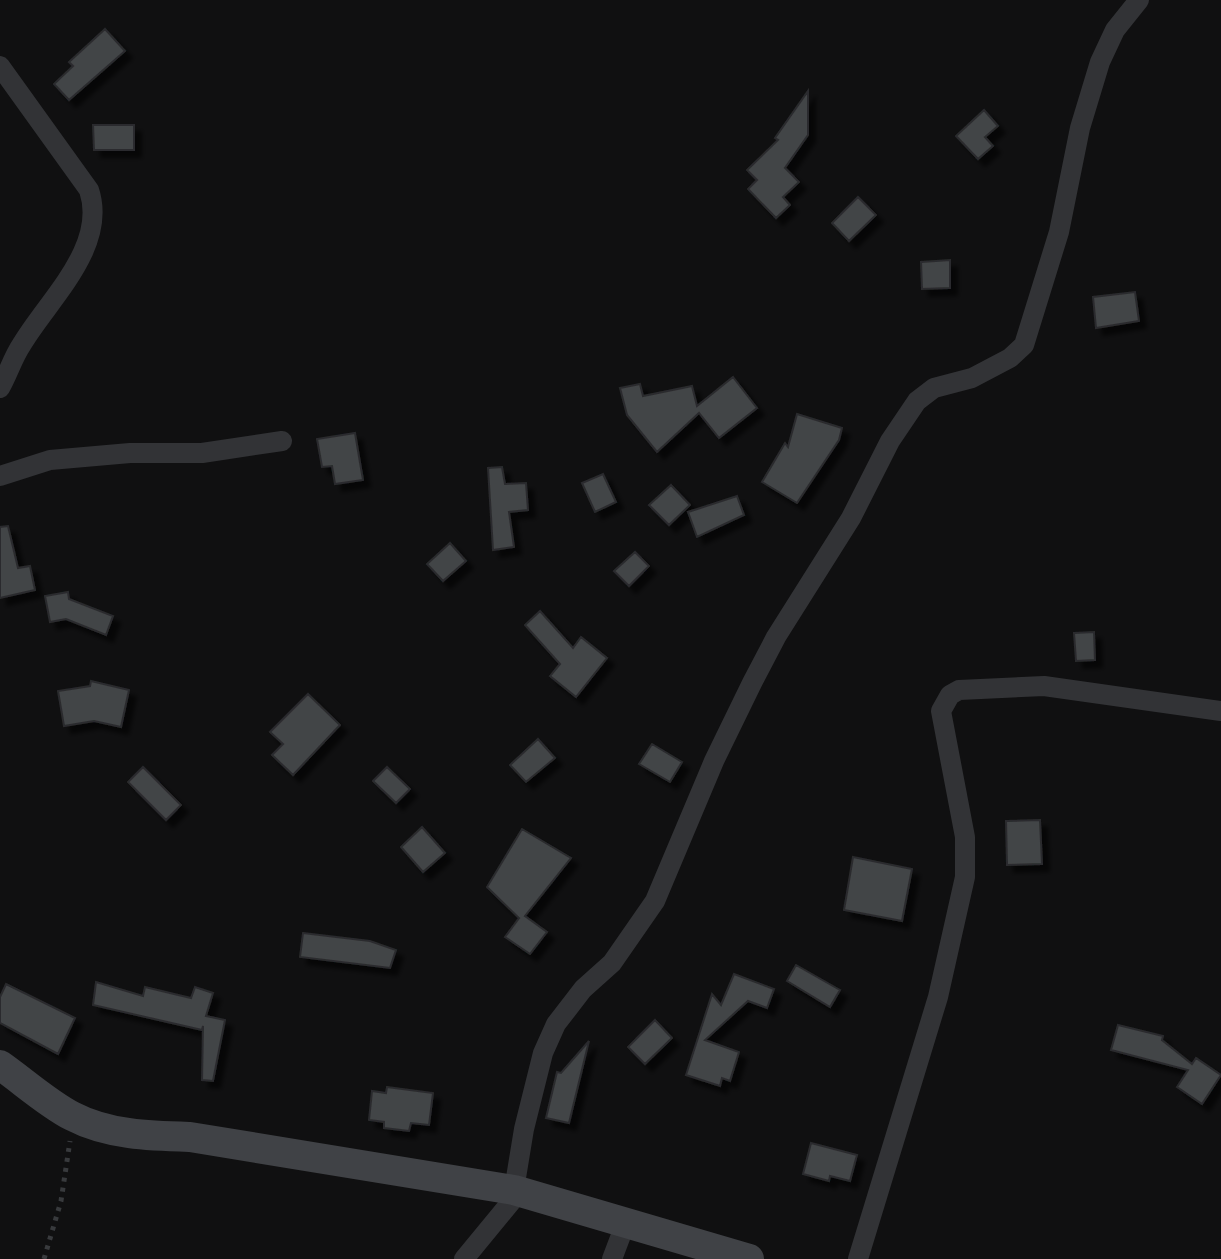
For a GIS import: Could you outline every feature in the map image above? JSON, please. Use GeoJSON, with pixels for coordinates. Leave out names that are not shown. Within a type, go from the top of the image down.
{"type":"FeatureCollection","features":[{"type":"Feature","properties":{"kind":"street"},"geometry":{"type":"LineString","coordinates":[[464,1259],[517,1190],[528,1114],[543,1053],[556,1024],[583,989],[612,963],[655,901],[714,761],[764,660],[851,518],[890,441],[917,401],[934,388],[972,378],[1010,358],[1024,345],[1059,232],[1080,128],[1100,62],[1115,30],[1139,0]]}},
{"type":"Feature","properties":{"kind":"street"},"geometry":{"type":"LineString","coordinates":[[0,388],[21,345],[72,271],[91,225],[93,204],[89,190],[3,79]]}},
{"type":"Feature","properties":{"kind":"street"},"geometry":{"type":"LineString","coordinates":[[0,476],[50,460],[130,453],[202,453],[282,441]]}},
{"type":"Feature","properties":{"kind":"street"},"geometry":{"type":"LineString","coordinates":[[858,1259],[938,997],[965,877],[965,837],[941,711],[944,703],[959,690],[1044,686],[1221,711]]}},
{"type":"Feature","properties":{"kind":"street"},"geometry":{"type":"LineString","coordinates":[[0,1065],[72,1116],[140,1135],[190,1137],[517,1190],[749,1259]]}},
{"type":"Feature","properties":{"kind":"street"},"geometry":{"type":"LineString","coordinates":[[612,1259],[626,1222]]}},
{"type":"Feature","properties":{"kind":"path"},"geometry":{"type":"LineString","coordinates":[[44,1259],[61,1201],[72,1116]]}},
{"type":"Feature","properties":{"kind":"building"},"geometry":{"type":"Polygon","coordinates":[[[105,29],[125,51],[69,100],[54,84],[73,66],[69,62],[105,29]]]}},
{"type":"Feature","properties":{"kind":"building"},"geometry":{"type":"Polygon","coordinates":[[[808,91],[808,135],[785,168],[799,182],[783,197],[790,205],[776,218],[748,189],[757,180],[747,170],[778,140],[775,138],[808,91]]]}},
{"type":"Feature","properties":{"kind":"building"},"geometry":{"type":"Polygon","coordinates":[[[984,110],[998,126],[985,137],[993,146],[978,159],[956,136],[984,110]]]}},
{"type":"Feature","properties":{"kind":"building"},"geometry":{"type":"Polygon","coordinates":[[[93,125],[134,125],[134,150],[94,150],[93,125]]]}},
{"type":"Feature","properties":{"kind":"building"},"geometry":{"type":"Polygon","coordinates":[[[858,197],[876,215],[849,241],[832,223],[858,197]]]}},
{"type":"Feature","properties":{"kind":"building"},"geometry":{"type":"Polygon","coordinates":[[[950,260],[950,288],[922,289],[921,262],[950,260]]]}},
{"type":"Feature","properties":{"kind":"building"},"geometry":{"type":"Polygon","coordinates":[[[1135,292],[1139,321],[1096,328],[1093,297],[1135,292]]]}},
{"type":"Feature","properties":{"kind":"building"},"geometry":{"type":"Polygon","coordinates":[[[733,377],[757,408],[719,438],[699,413],[657,452],[627,415],[620,388],[640,384],[643,396],[692,386],[697,406],[733,377]]]}},
{"type":"Feature","properties":{"kind":"building"},"geometry":{"type":"Polygon","coordinates":[[[797,414],[842,428],[839,440],[797,503],[762,482],[785,443],[788,447],[797,414]]]}},
{"type":"Feature","properties":{"kind":"building"},"geometry":{"type":"Polygon","coordinates":[[[355,433],[363,480],[335,484],[332,466],[322,467],[317,439],[355,433]]]}},
{"type":"Feature","properties":{"kind":"building"},"geometry":{"type":"Polygon","coordinates":[[[502,467],[505,484],[526,483],[528,510],[509,512],[514,547],[493,550],[488,468],[502,467]]]}},
{"type":"Feature","properties":{"kind":"building"},"geometry":{"type":"Polygon","coordinates":[[[603,474],[616,502],[595,512],[582,483],[603,474]]]}},
{"type":"Feature","properties":{"kind":"building"},"geometry":{"type":"Polygon","coordinates":[[[671,485],[690,505],[669,525],[649,505],[671,485]]]}},
{"type":"Feature","properties":{"kind":"building"},"geometry":{"type":"Polygon","coordinates":[[[737,496],[744,515],[697,537],[688,512],[737,496]]]}},
{"type":"Feature","properties":{"kind":"building"},"geometry":{"type":"Polygon","coordinates":[[[8,526],[18,568],[30,566],[35,590],[0,598],[0,527],[8,526]]]}},
{"type":"Feature","properties":{"kind":"building"},"geometry":{"type":"Polygon","coordinates":[[[450,543],[466,561],[443,581],[427,564],[450,543]]]}},
{"type":"Feature","properties":{"kind":"building"},"geometry":{"type":"Polygon","coordinates":[[[635,552],[649,566],[629,586],[614,571],[635,552]]]}},
{"type":"Feature","properties":{"kind":"building"},"geometry":{"type":"Polygon","coordinates":[[[68,592],[69,599],[113,616],[106,635],[66,619],[50,622],[45,596],[68,592]]]}},
{"type":"Feature","properties":{"kind":"building"},"geometry":{"type":"Polygon","coordinates":[[[540,611],[573,648],[581,637],[607,658],[576,697],[550,676],[560,664],[525,625],[540,611]]]}},
{"type":"Feature","properties":{"kind":"building"},"geometry":{"type":"Polygon","coordinates":[[[1094,632],[1095,660],[1076,661],[1074,633],[1094,632]]]}},
{"type":"Feature","properties":{"kind":"building"},"geometry":{"type":"Polygon","coordinates":[[[91,681],[129,690],[121,727],[94,721],[64,726],[58,691],[90,686],[91,681]]]}},
{"type":"Feature","properties":{"kind":"building"},"geometry":{"type":"Polygon","coordinates":[[[308,694],[340,725],[293,775],[272,755],[283,744],[270,732],[308,694]]]}},
{"type":"Feature","properties":{"kind":"building"},"geometry":{"type":"Polygon","coordinates":[[[538,739],[555,758],[526,782],[510,765],[538,739]]]}},
{"type":"Feature","properties":{"kind":"building"},"geometry":{"type":"Polygon","coordinates":[[[652,744],[682,762],[670,782],[639,764],[652,744]]]}},
{"type":"Feature","properties":{"kind":"building"},"geometry":{"type":"Polygon","coordinates":[[[143,767],[181,805],[166,820],[128,782],[143,767]]]}},
{"type":"Feature","properties":{"kind":"building"},"geometry":{"type":"Polygon","coordinates":[[[387,767],[410,789],[396,803],[373,781],[387,767]]]}},
{"type":"Feature","properties":{"kind":"building"},"geometry":{"type":"Polygon","coordinates":[[[1040,820],[1042,864],[1007,865],[1006,821],[1040,820]]]}},
{"type":"Feature","properties":{"kind":"building"},"geometry":{"type":"Polygon","coordinates":[[[422,827],[445,853],[423,872],[401,847],[422,827]]]}},
{"type":"Feature","properties":{"kind":"building"},"geometry":{"type":"Polygon","coordinates":[[[522,829],[571,858],[525,916],[547,932],[530,954],[505,937],[519,918],[487,887],[522,829]]]}},
{"type":"Feature","properties":{"kind":"building"},"geometry":{"type":"Polygon","coordinates":[[[853,857],[912,869],[902,921],[844,910],[853,857]]]}},
{"type":"Feature","properties":{"kind":"building"},"geometry":{"type":"Polygon","coordinates":[[[303,933],[370,941],[396,950],[390,968],[300,957],[303,933]]]}},
{"type":"Feature","properties":{"kind":"building"},"geometry":{"type":"Polygon","coordinates":[[[796,965],[840,990],[830,1007],[787,981],[796,965]]]}},
{"type":"Feature","properties":{"kind":"building"},"geometry":{"type":"Polygon","coordinates":[[[734,974],[774,989],[767,1008],[748,1001],[705,1040],[739,1052],[730,1081],[722,1078],[720,1086],[686,1075],[712,994],[721,1005],[734,974]]]}},
{"type":"Feature","properties":{"kind":"building"},"geometry":{"type":"Polygon","coordinates":[[[96,982],[143,996],[145,987],[191,998],[195,987],[213,993],[206,1016],[225,1020],[213,1081],[202,1080],[203,1026],[202,1030],[93,1005],[96,982]]]}},
{"type":"Feature","properties":{"kind":"building"},"geometry":{"type":"Polygon","coordinates":[[[6,984],[75,1018],[58,1054],[0,1023],[0,997],[6,984]]]}},
{"type":"Feature","properties":{"kind":"building"},"geometry":{"type":"Polygon","coordinates":[[[655,1020],[672,1038],[645,1064],[628,1047],[655,1020]]]}},
{"type":"Feature","properties":{"kind":"building"},"geometry":{"type":"Polygon","coordinates":[[[1118,1025],[1163,1036],[1162,1040],[1192,1064],[1196,1058],[1221,1075],[1202,1104],[1177,1087],[1188,1070],[1111,1050],[1118,1025]]]}},
{"type":"Feature","properties":{"kind":"building"},"geometry":{"type":"Polygon","coordinates":[[[589,1041],[569,1123],[546,1118],[557,1072],[561,1073],[589,1041]]]}},
{"type":"Feature","properties":{"kind":"building"},"geometry":{"type":"Polygon","coordinates":[[[387,1087],[433,1093],[429,1125],[411,1123],[409,1131],[384,1128],[384,1122],[369,1120],[372,1091],[386,1093],[387,1087]]]}},
{"type":"Feature","properties":{"kind":"building"},"geometry":{"type":"Polygon","coordinates":[[[811,1143],[857,1155],[850,1181],[830,1176],[829,1181],[803,1174],[811,1143]]]}}]}
